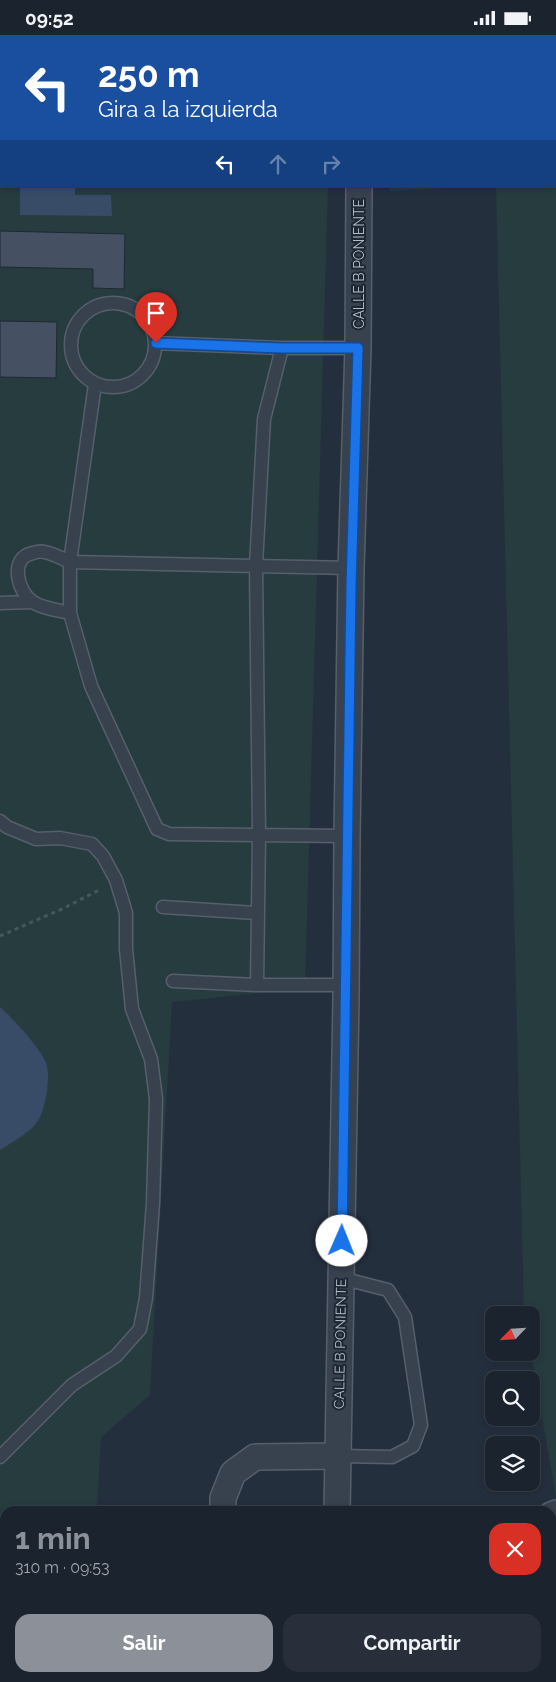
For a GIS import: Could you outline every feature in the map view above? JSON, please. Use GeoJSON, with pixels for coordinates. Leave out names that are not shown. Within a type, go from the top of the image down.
{"type":"FeatureCollection","features":[{"type":"Feature","properties":{"kind":"street","name":"CALLE B PONIENTE"},"geometry":{"type":"LineString","coordinates":[[337,1506],[351,568],[358,348],[359,187]]}},
{"type":"Feature","properties":{"kind":"street"},"geometry":{"type":"LineString","coordinates":[[223,1506],[223,1498],[233,1473],[255,1457],[338,1456]]}},
{"type":"Feature","properties":{"kind":"lane"},"geometry":{"type":"LineString","coordinates":[[106,303],[124,304],[140,312],[151,326],[156,343],[153,361],[144,375],[129,384],[112,387],[96,384],[81,373],[73,357],[71,340],[77,323],[89,310],[106,303]]}},
{"type":"Feature","properties":{"kind":"lane"},"geometry":{"type":"LineString","coordinates":[[156,343],[282,348],[358,348]]}},
{"type":"Feature","properties":{"kind":"lane"},"geometry":{"type":"LineString","coordinates":[[257,985],[259,835],[256,565],[264,419],[282,348]]}},
{"type":"Feature","properties":{"kind":"lane"},"geometry":{"type":"LineString","coordinates":[[96,384],[70,562],[70,613],[91,686],[158,829],[163,833],[169,834],[347,836]]}},
{"type":"Feature","properties":{"kind":"lane"},"geometry":{"type":"LineString","coordinates":[[32,602],[19,586],[19,562],[27,554],[43,551],[70,562],[351,568]]}},
{"type":"Feature","properties":{"kind":"lane"},"geometry":{"type":"LineString","coordinates":[[0,603],[32,602],[70,613]]}},
{"type":"Feature","properties":{"kind":"lane"},"geometry":{"type":"LineString","coordinates":[[0,821],[7,827],[36,839],[60,838],[92,845],[104,856],[116,880],[126,913],[126,949],[132,1009],[150,1059],[156,1099],[153,1203],[146,1298],[140,1329],[116,1356],[72,1385],[0,1457]]}},
{"type":"Feature","properties":{"kind":"lane"},"geometry":{"type":"LineString","coordinates":[[163,907],[257,913]]}},
{"type":"Feature","properties":{"kind":"lane"},"geometry":{"type":"LineString","coordinates":[[172,981],[257,985],[346,985]]}},
{"type":"Feature","properties":{"kind":"lane"},"geometry":{"type":"LineString","coordinates":[[338,1456],[392,1457],[413,1446],[421,1425],[405,1317],[388,1290],[341,1279]]}},
{"type":"Feature","properties":{"kind":"path"},"geometry":{"type":"LineString","coordinates":[[0,936],[62,909],[116,880]]}},
{"type":"Feature","properties":{"kind":"green space"},"geometry":{"type":"Polygon","coordinates":[[[0,187],[328,187],[305,988],[172,1002],[150,1395],[101,1437],[97,1506],[0,1506],[0,187]]]}},
{"type":"Feature","properties":{"kind":"green space"},"geometry":{"type":"Polygon","coordinates":[[[390,187],[468,187],[390,191],[390,187]]]}},
{"type":"Feature","properties":{"kind":"green space"},"geometry":{"type":"Polygon","coordinates":[[[496,187],[556,187],[556,1497],[540,1405],[540,1371],[534,1371],[532,1361],[540,1361],[540,1306],[524,1306],[496,187]]]}},
{"type":"Feature","properties":{"kind":"water"},"geometry":{"type":"Polygon","coordinates":[[[20,187],[75,187],[75,195],[111,195],[112,216],[20,215],[20,187]]]}},
{"type":"Feature","properties":{"kind":"water"},"geometry":{"type":"Polygon","coordinates":[[[0,1007],[19,1026],[43,1056],[46,1063],[48,1083],[42,1113],[36,1124],[0,1150],[0,1007]]]}},
{"type":"Feature","properties":{"kind":"building"},"geometry":{"type":"Polygon","coordinates":[[[0,231],[125,234],[124,289],[93,288],[93,269],[0,267],[0,231]]]}},
{"type":"Feature","properties":{"kind":"building"},"geometry":{"type":"Polygon","coordinates":[[[0,321],[57,322],[56,378],[0,377],[0,321]]]}},
{"type":"Feature","properties":{"kind":"route"},"geometry":{"type":"LineString","coordinates":[[156,343],[282,348],[358,348],[351,587],[342,1241]]}}]}
